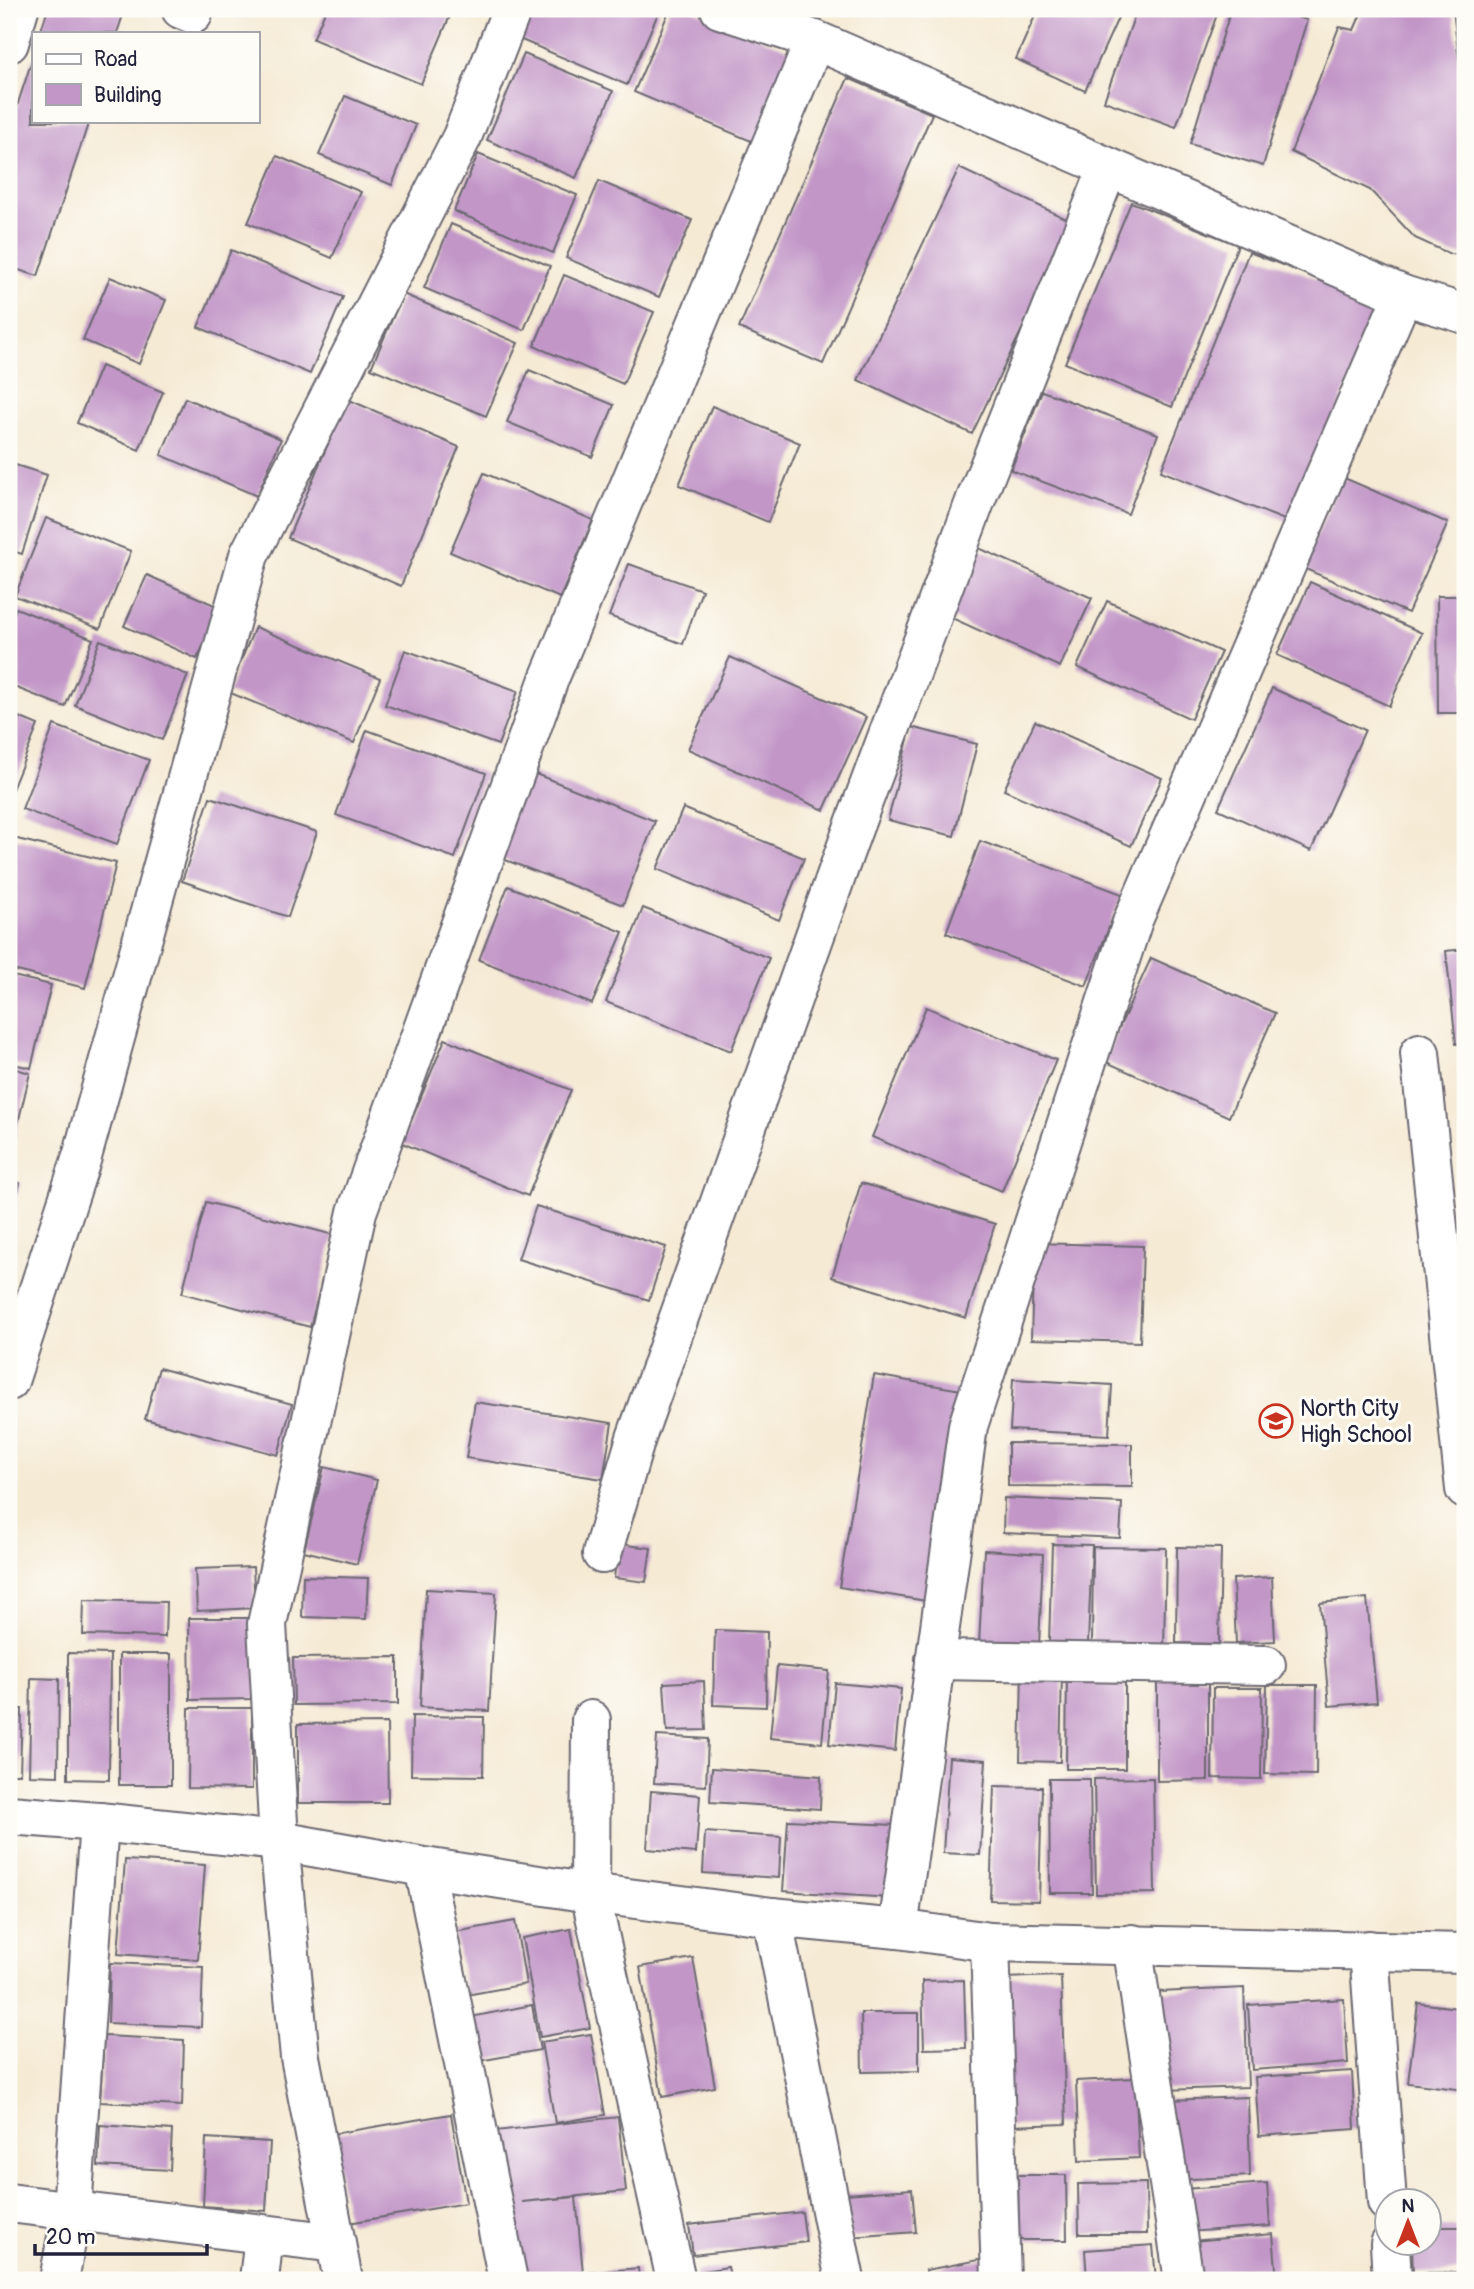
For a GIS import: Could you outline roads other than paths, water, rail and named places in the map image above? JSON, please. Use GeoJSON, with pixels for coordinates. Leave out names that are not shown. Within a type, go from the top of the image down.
{"type":"FeatureCollection","features":[{"type":"Feature","properties":{"kind":"street"},"geometry":{"type":"LineString","coordinates":[[9,43],[19,9]]}},
{"type":"Feature","properties":{"kind":"street"},"geometry":{"type":"LineString","coordinates":[[9,1381],[82,1157],[249,555],[462,136],[512,9]]}},
{"type":"Feature","properties":{"kind":"street"},"geometry":{"type":"LineString","coordinates":[[720,9],[815,40],[1403,295],[1465,314]]}},
{"type":"Feature","properties":{"kind":"street"},"geometry":{"type":"LineString","coordinates":[[343,2280],[300,2057],[279,1841],[267,1624],[357,1212],[549,679],[815,40]]}},
{"type":"Feature","properties":{"kind":"street"},"geometry":{"type":"LineString","coordinates":[[601,1554],[636,1438],[850,837],[976,499],[1108,168]]}},
{"type":"Feature","properties":{"kind":"street"},"geometry":{"type":"LineString","coordinates":[[898,1929],[968,1426],[1133,920],[1403,295]]}},
{"type":"Feature","properties":{"kind":"street"},"geometry":{"type":"LineString","coordinates":[[1420,1053],[1457,1338],[1465,1489]]}},
{"type":"Feature","properties":{"kind":"street"},"geometry":{"type":"LineString","coordinates":[[935,1660],[1266,1665]]}},
{"type":"Feature","properties":{"kind":"street"},"geometry":{"type":"LineString","coordinates":[[592,1720],[590,1893],[676,2280]]}},
{"type":"Feature","properties":{"kind":"street"},"geometry":{"type":"LineString","coordinates":[[9,1815],[279,1841],[590,1893],[990,1942],[1465,1953]]}},
{"type":"Feature","properties":{"kind":"street"},"geometry":{"type":"LineString","coordinates":[[59,2280],[72,2210],[99,1822]]}},
{"type":"Feature","properties":{"kind":"street"},"geometry":{"type":"LineString","coordinates":[[424,1867],[509,2280]]}},
{"type":"Feature","properties":{"kind":"street"},"geometry":{"type":"LineString","coordinates":[[772,1917],[845,2280]]}},
{"type":"Feature","properties":{"kind":"street"},"geometry":{"type":"LineString","coordinates":[[990,1942],[1001,2280]]}},
{"type":"Feature","properties":{"kind":"street"},"geometry":{"type":"LineString","coordinates":[[1132,1944],[1184,2280]]}},
{"type":"Feature","properties":{"kind":"street"},"geometry":{"type":"LineString","coordinates":[[1369,1950],[1386,2188]]}},
{"type":"Feature","properties":{"kind":"street"},"geometry":{"type":"LineString","coordinates":[[9,2203],[336,2243]]}},
{"type":"Feature","properties":{"kind":"street"},"geometry":{"type":"LineString","coordinates":[[260,2280],[264,2235]]}},
{"type":"Feature","properties":{"kind":"street"},"geometry":{"type":"LineString","coordinates":[[1391,2258],[1392,2280]]}},
{"type":"Feature","properties":{"kind":"place","name":"North City High School"},"geometry":{"type":"Point","coordinates":[1276,1421]}}]}
